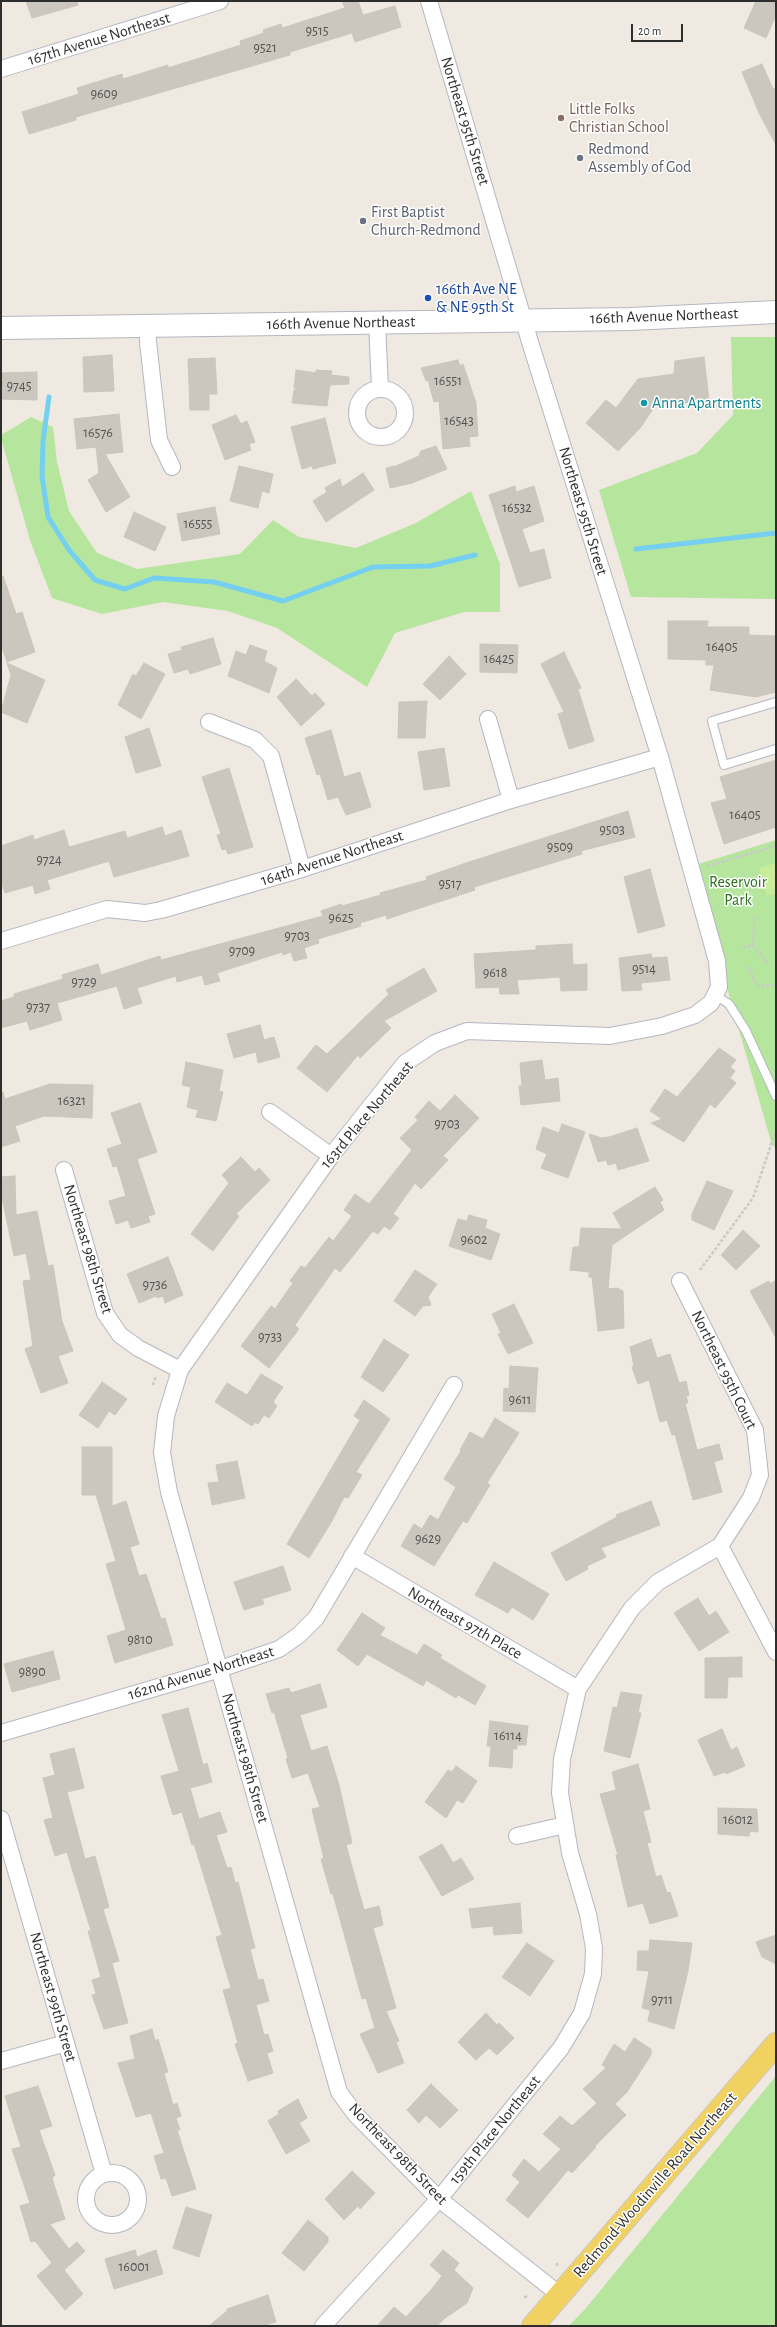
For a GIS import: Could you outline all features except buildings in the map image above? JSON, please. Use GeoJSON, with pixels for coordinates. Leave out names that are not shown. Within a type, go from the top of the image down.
{"type":"FeatureCollection","features":[{"type":"Feature","properties":{"kind":"main road","name":"Redmond-Woodinville Road Northeast"},"geometry":{"type":"LineString","coordinates":[[533,2326],[776,2044]]}},
{"type":"Feature","properties":{"kind":"street","name":"167th Avenue Northeast"},"geometry":{"type":"LineString","coordinates":[[1,70],[220,1]]}},
{"type":"Feature","properties":{"kind":"street","name":"Northeast 95th Street"},"geometry":{"type":"LineString","coordinates":[[429,1],[523,320],[660,757],[717,961],[719,987],[715,995]]}},
{"type":"Feature","properties":{"kind":"street","name":"166th Avenue Northeast"},"geometry":{"type":"LineString","coordinates":[[1,328],[630,319],[776,312]]}},
{"type":"Feature","properties":{"kind":"street"},"geometry":{"type":"LineString","coordinates":[[377,322],[380,388]]}},
{"type":"Feature","properties":{"kind":"street"},"geometry":{"type":"LineString","coordinates":[[148,326],[148,342],[159,440],[172,467]]}},
{"type":"Feature","properties":{"kind":"street"},"geometry":{"type":"LineString","coordinates":[[488,719],[511,800]]}},
{"type":"Feature","properties":{"kind":"street"},"geometry":{"type":"LineString","coordinates":[[209,722],[255,740],[271,756],[302,869]]}},
{"type":"Feature","properties":{"kind":"street","name":"164th Avenue Northeast"},"geometry":{"type":"LineString","coordinates":[[1,941],[107,909],[145,913],[161,910],[302,869],[511,800],[660,757]]}},
{"type":"Feature","properties":{"kind":"street","name":"163rd Place Northeast"},"geometry":{"type":"LineString","coordinates":[[180,1370],[331,1156],[406,1063],[435,1042],[467,1031],[610,1036],[662,1026],[695,1015],[711,1003],[715,995]]}},
{"type":"Feature","properties":{"kind":"street"},"geometry":{"type":"LineString","coordinates":[[270,1112],[331,1156]]}},
{"type":"Feature","properties":{"kind":"street","name":"Northeast 98th Street"},"geometry":{"type":"LineString","coordinates":[[64,1170],[105,1313],[120,1334],[138,1348],[180,1370],[166,1416],[162,1454],[169,1492],[339,2092],[356,2115],[439,2199],[560,2295]]}},
{"type":"Feature","properties":{"kind":"street","name":"Northeast 95th Court"},"geometry":{"type":"LineString","coordinates":[[680,1281],[754,1430],[760,1475],[751,1498],[720,1546]]}},
{"type":"Feature","properties":{"kind":"street","name":"162nd Avenue Northeast"},"geometry":{"type":"LineString","coordinates":[[1,1732],[220,1669],[279,1649],[299,1635],[316,1618],[454,1385]]}},
{"type":"Feature","properties":{"kind":"street"},"geometry":{"type":"LineString","coordinates":[[578,1689],[632,1608],[658,1582],[720,1546],[776,1652]]}},
{"type":"Feature","properties":{"kind":"street","name":"Northeast 97th Place"},"geometry":{"type":"LineString","coordinates":[[352,1556],[578,1689]]}},
{"type":"Feature","properties":{"kind":"street","name":"159th Place Northeast"},"geometry":{"type":"LineString","coordinates":[[323,2326],[439,2199],[560,2048],[582,2013],[593,1974],[594,1948],[565,1825],[560,1793],[562,1759],[578,1689]]}},
{"type":"Feature","properties":{"kind":"street","name":"Northeast 99th Street"},"geometry":{"type":"LineString","coordinates":[[1,1820],[104,2174]]}},
{"type":"Feature","properties":{"kind":"street"},"geometry":{"type":"LineString","coordinates":[[517,1836],[565,1825]]}},
{"type":"Feature","properties":{"kind":"street"},"geometry":{"type":"LineString","coordinates":[[1,2061],[66,2043]]}},
{"type":"Feature","properties":{"kind":"lane"},"geometry":{"type":"LineString","coordinates":[[776,702],[712,721],[724,764],[776,749]]}},
{"type":"Feature","properties":{"kind":"lane"},"geometry":{"type":"LineString","coordinates":[[715,995],[729,1004],[746,1031],[776,1096]]}},
{"type":"Feature","properties":{"kind":"path"},"geometry":{"type":"LineString","coordinates":[[706,866],[776,846]]}},
{"type":"Feature","properties":{"kind":"path"},"geometry":{"type":"LineString","coordinates":[[755,915],[753,945],[769,964]]}},
{"type":"Feature","properties":{"kind":"path"},"geometry":{"type":"LineString","coordinates":[[743,948],[753,945]]}},
{"type":"Feature","properties":{"kind":"path"},"geometry":{"type":"LineString","coordinates":[[749,967],[757,986],[776,985]]}},
{"type":"Feature","properties":{"kind":"path"},"geometry":{"type":"LineString","coordinates":[[700,1270],[753,1198],[776,1130]]}},
{"type":"Feature","properties":{"kind":"path"},"geometry":{"type":"LineString","coordinates":[[524,2297],[529,2296]]}},
{"type":"Feature","properties":{"kind":"green space"},"geometry":{"type":"Polygon","coordinates":[[[731,337],[776,337],[776,599],[631,597],[599,490],[697,453],[733,415],[731,337]]]}},
{"type":"Feature","properties":{"kind":"green space"},"geometry":{"type":"Polygon","coordinates":[[[31,417],[53,427],[57,462],[69,511],[97,553],[137,569],[240,554],[273,520],[299,537],[356,548],[416,523],[471,491],[500,564],[500,612],[464,612],[395,633],[367,687],[277,628],[228,611],[163,602],[102,614],[52,598],[30,540],[1,438],[1,435],[31,417]]]}},
{"type":"Feature","properties":{"kind":"green space","name":"Reservoir Park"},"geometry":{"type":"Polygon","coordinates":[[[776,840],[776,1148],[772,1145],[692,866],[776,840]]]}},
{"type":"Feature","properties":{"kind":"green space"},"geometry":{"type":"Polygon","coordinates":[[[776,863],[776,893],[767,896],[759,868],[776,863]]]}},
{"type":"Feature","properties":{"kind":"green space"},"geometry":{"type":"Polygon","coordinates":[[[776,2076],[776,2326],[569,2326],[586,2308],[776,2076]]]}},
{"type":"Feature","properties":{"kind":"waterway"},"geometry":{"type":"LineString","coordinates":[[49,397],[43,441],[42,476],[48,517],[69,550],[95,580],[125,589],[154,578],[214,582],[283,601],[373,567],[430,566],[475,555]]}},
{"type":"Feature","properties":{"kind":"waterway"},"geometry":{"type":"LineString","coordinates":[[636,549],[776,533]]}},
{"type":"Feature","properties":{"kind":"place","name":"Little Folks Christian School"},"geometry":{"type":"Point","coordinates":[561,118]}},
{"type":"Feature","properties":{"kind":"place","name":"Redmond Assembly of God"},"geometry":{"type":"Point","coordinates":[580,158]}},
{"type":"Feature","properties":{"kind":"place","name":"First Baptist Church-Redmond"},"geometry":{"type":"Point","coordinates":[363,221]}},
{"type":"Feature","properties":{"kind":"place","name":"166th Ave NE & NE 95th St"},"geometry":{"type":"Point","coordinates":[428,298]}},
{"type":"Feature","properties":{"kind":"place","name":"Anna Apartments"},"geometry":{"type":"Point","coordinates":[644,403]}}]}
